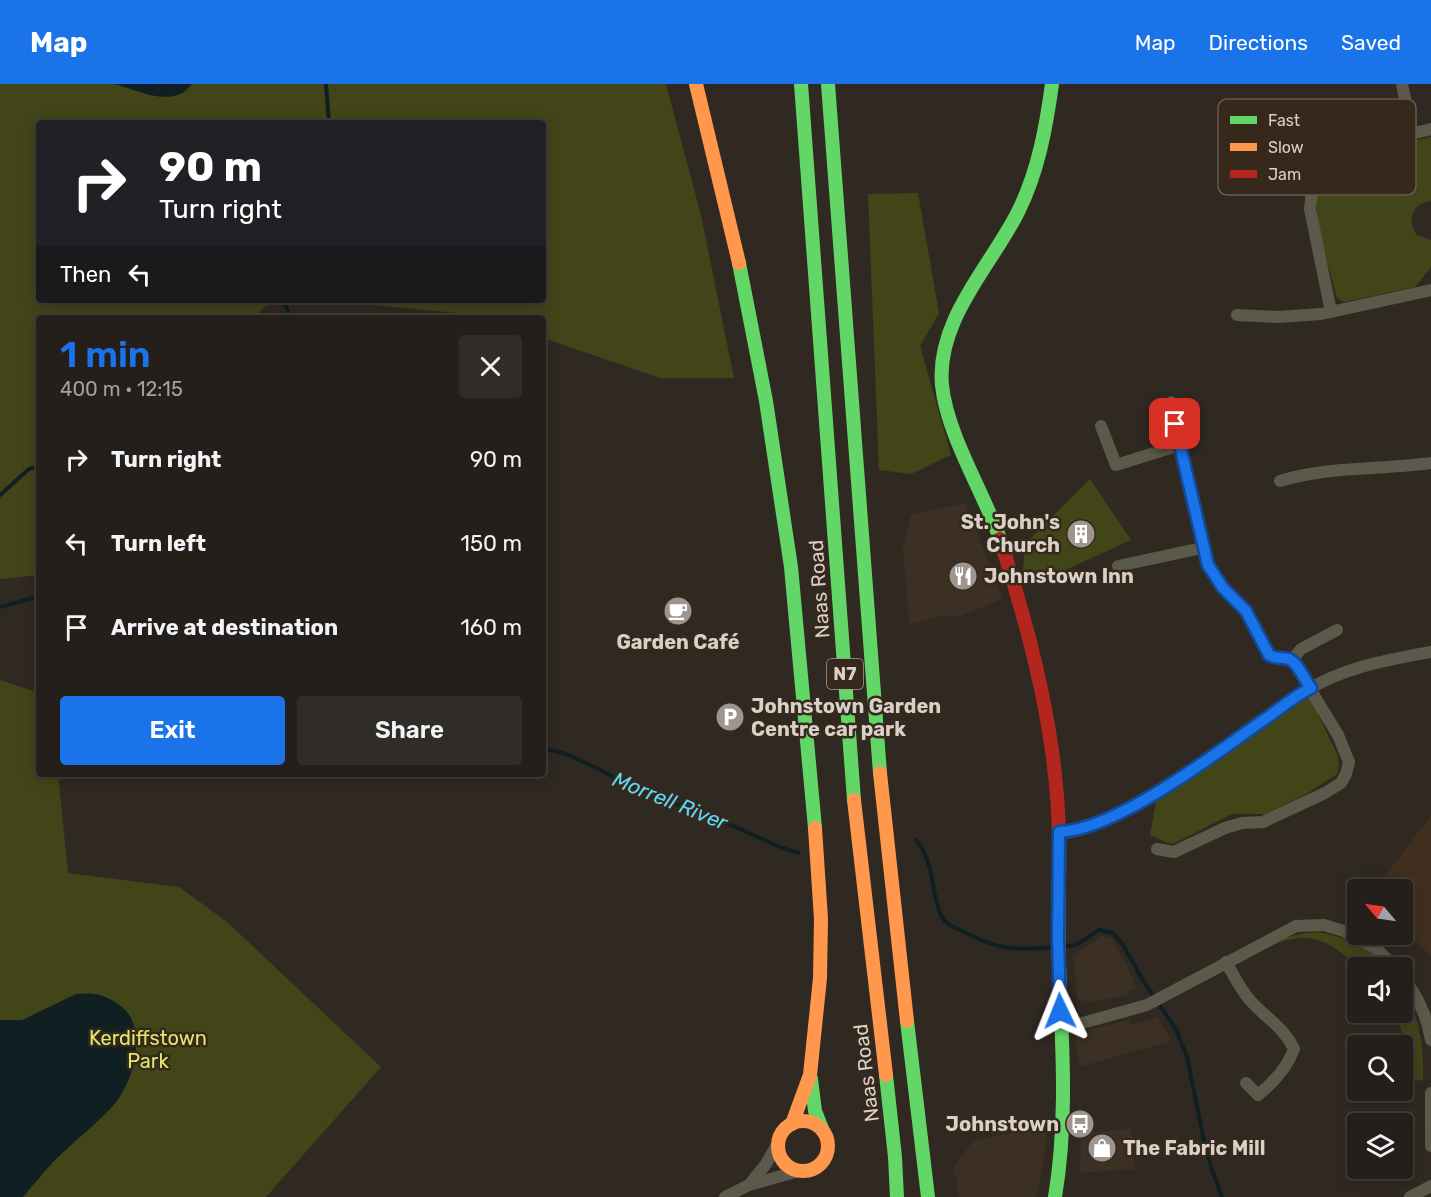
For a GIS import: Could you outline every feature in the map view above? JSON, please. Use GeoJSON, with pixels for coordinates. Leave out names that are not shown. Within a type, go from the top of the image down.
{"type":"FeatureCollection","features":[{"type":"Feature","properties":{"kind":"main road"},"geometry":{"type":"LineString","coordinates":[[696,84],[739,264],[766,401],[791,567],[816,838],[821,919],[820,978],[810,1075],[815,1111],[828,1145],[825,1158],[814,1169],[799,1171],[792,1169],[782,1160],[778,1147],[782,1134],[792,1124],[810,1075]]}},
{"type":"Feature","properties":{"kind":"main road","name":"Naas Road"},"geometry":{"type":"LineString","coordinates":[[800,84],[855,808],[895,1157],[897,1197]]}},
{"type":"Feature","properties":{"kind":"main road","name":"N7"},"geometry":{"type":"LineString","coordinates":[[828,84],[882,806],[924,1153],[927,1197]]}},
{"type":"Feature","properties":{"kind":"main road","name":"N7"},"geometry":{"type":"LineString","coordinates":[[833,144],[834,84]]}},
{"type":"Feature","properties":{"kind":"main road"},"geometry":{"type":"LineString","coordinates":[[1052,84],[1041,151],[1032,181],[1018,213],[953,326],[943,360],[942,384],[963,450],[999,534],[1036,661],[1053,755],[1059,832],[1058,937],[1066,1104],[1060,1173],[1055,1197]]}},
{"type":"Feature","properties":{"kind":"main road"},"geometry":{"type":"LineString","coordinates":[[792,1124],[805,1121],[818,1126],[823,1131]]}},
{"type":"Feature","properties":{"kind":"street"},"geometry":{"type":"LineString","coordinates":[[1402,84],[1405,99]]}},
{"type":"Feature","properties":{"kind":"street"},"geometry":{"type":"LineString","coordinates":[[1416,132],[1431,129]]}},
{"type":"Feature","properties":{"kind":"street"},"geometry":{"type":"LineString","coordinates":[[1312,195],[1310,208],[1331,312]]}},
{"type":"Feature","properties":{"kind":"street"},"geometry":{"type":"LineString","coordinates":[[1238,315],[1279,317],[1331,312],[1431,290]]}},
{"type":"Feature","properties":{"kind":"street"},"geometry":{"type":"LineString","coordinates":[[1157,849],[1174,852],[1225,828],[1242,823],[1263,822],[1326,793],[1341,783],[1349,762],[1338,735],[1311,688],[1292,661],[1269,655],[1246,611],[1214,578],[1202,548],[1171,402]]}},
{"type":"Feature","properties":{"kind":"street"},"geometry":{"type":"LineString","coordinates":[[1101,426],[1116,465],[1180,445]]}},
{"type":"Feature","properties":{"kind":"street"},"geometry":{"type":"LineString","coordinates":[[1280,481],[1332,471],[1395,468],[1431,463]]}},
{"type":"Feature","properties":{"kind":"street"},"geometry":{"type":"LineString","coordinates":[[1118,566],[1202,548]]}},
{"type":"Feature","properties":{"kind":"street"},"geometry":{"type":"LineString","coordinates":[[1292,661],[1300,649],[1337,630]]}},
{"type":"Feature","properties":{"kind":"street"},"geometry":{"type":"LineString","coordinates":[[1059,832],[1068,832],[1087,826],[1126,809],[1182,777],[1311,688],[1342,672],[1431,652]]}},
{"type":"Feature","properties":{"kind":"street"},"geometry":{"type":"LineString","coordinates":[[1061,1029],[1147,1005],[1296,926],[1324,925],[1344,931],[1375,948],[1385,957]]}},
{"type":"Feature","properties":{"kind":"street"},"geometry":{"type":"LineString","coordinates":[[1226,962],[1249,999],[1289,1038],[1294,1049],[1284,1068],[1258,1095],[1246,1083]]}},
{"type":"Feature","properties":{"kind":"street"},"geometry":{"type":"LineString","coordinates":[[1413,990],[1428,1023],[1431,1040]]}},
{"type":"Feature","properties":{"kind":"street"},"geometry":{"type":"LineString","coordinates":[[1431,1094],[1431,1146]]}},
{"type":"Feature","properties":{"kind":"street"},"geometry":{"type":"LineString","coordinates":[[749,1185],[779,1141]]}},
{"type":"Feature","properties":{"kind":"street"},"geometry":{"type":"LineString","coordinates":[[725,1197],[749,1185],[799,1171]]}},
{"type":"Feature","properties":{"kind":"street"},"geometry":{"type":"LineString","coordinates":[[1410,1197],[1431,1186]]}},
{"type":"Feature","properties":{"kind":"shaded area"},"geometry":{"type":"Polygon","coordinates":[[[115,84],[192,84],[176,96],[166,97],[145,94],[115,84]]]}},
{"type":"Feature","properties":{"kind":"shaded area"},"geometry":{"type":"Polygon","coordinates":[[[965,503],[1003,599],[958,617],[942,615],[909,625],[903,547],[911,514],[965,503]]]}},
{"type":"Feature","properties":{"kind":"shaded area"},"geometry":{"type":"Polygon","coordinates":[[[1431,816],[1431,955],[1413,940],[1413,879],[1383,879],[1431,816]]]}},
{"type":"Feature","properties":{"kind":"shaded area"},"geometry":{"type":"Polygon","coordinates":[[[1101,936],[1111,938],[1129,969],[1136,988],[1125,995],[1094,1002],[1078,1000],[1073,956],[1101,936]]]}},
{"type":"Feature","properties":{"kind":"shaded area"},"geometry":{"type":"Polygon","coordinates":[[[76,994],[105,997],[121,1006],[129,1014],[135,1029],[136,1040],[136,1053],[130,1077],[111,1108],[53,1162],[23,1197],[0,1197],[0,1020],[22,1020],[76,994]]]}},
{"type":"Feature","properties":{"kind":"shaded area"},"geometry":{"type":"Polygon","coordinates":[[[1157,1017],[1172,1041],[1079,1067],[1075,1033],[1129,1020],[1133,1025],[1157,1017]]]}},
{"type":"Feature","properties":{"kind":"shaded area"},"geometry":{"type":"Polygon","coordinates":[[[1033,1128],[1041,1129],[1047,1136],[1036,1197],[959,1197],[957,1180],[952,1170],[973,1141],[1033,1128]]]}},
{"type":"Feature","properties":{"kind":"shaded area"},"geometry":{"type":"Polygon","coordinates":[[[1131,1128],[1135,1169],[1080,1173],[1081,1134],[1131,1128]]]}},
{"type":"Feature","properties":{"kind":"green space"},"geometry":{"type":"Polygon","coordinates":[[[0,84],[666,84],[701,215],[734,378],[660,378],[546,339],[546,315],[478,315],[352,303],[546,303],[546,120],[36,120],[36,303],[272,303],[257,315],[36,315],[36,575],[0,579],[0,84]]]}},
{"type":"Feature","properties":{"kind":"green space"},"geometry":{"type":"Polygon","coordinates":[[[1431,137],[1431,201],[1424,202],[1415,209],[1412,224],[1417,235],[1431,240],[1431,267],[1415,287],[1344,302],[1337,298],[1327,260],[1318,216],[1318,195],[1416,195],[1416,140],[1431,137]]]}},
{"type":"Feature","properties":{"kind":"green space"},"geometry":{"type":"Polygon","coordinates":[[[918,193],[939,313],[920,346],[951,455],[911,474],[879,470],[868,194],[918,193]]]}},
{"type":"Feature","properties":{"kind":"green space"},"geometry":{"type":"Polygon","coordinates":[[[1090,479],[1131,540],[1059,573],[1021,585],[1026,543],[1090,479]]]}},
{"type":"Feature","properties":{"kind":"green space","name":"Kerdiffstown Park"},"geometry":{"type":"Polygon","coordinates":[[[0,680],[36,692],[36,777],[58,777],[68,873],[179,887],[226,921],[381,1067],[266,1197],[0,1197],[0,680]]]}},
{"type":"Feature","properties":{"kind":"green space"},"geometry":{"type":"Polygon","coordinates":[[[1310,698],[1338,756],[1337,774],[1308,793],[1266,814],[1232,814],[1170,844],[1150,835],[1156,802],[1300,701],[1310,698]]]}},
{"type":"Feature","properties":{"kind":"green space"},"geometry":{"type":"Polygon","coordinates":[[[1317,932],[1337,936],[1347,940],[1347,945],[1358,945],[1376,957],[1347,958],[1320,941],[1296,938],[1273,945],[1238,964],[1239,960],[1276,941],[1317,932]]]}},
{"type":"Feature","properties":{"kind":"green space"},"geometry":{"type":"Polygon","coordinates":[[[1413,1011],[1420,1034],[1423,1080],[1413,1081],[1413,1035],[1403,1035],[1398,1023],[1413,1023],[1413,1011]]]}},
{"type":"Feature","properties":{"kind":"waterway"},"geometry":{"type":"LineString","coordinates":[[326,84],[329,120]]}},
{"type":"Feature","properties":{"kind":"waterway"},"geometry":{"type":"LineString","coordinates":[[285,303],[289,315]]}},
{"type":"Feature","properties":{"kind":"waterway"},"geometry":{"type":"LineString","coordinates":[[0,495],[29,469],[36,467]]}},
{"type":"Feature","properties":{"kind":"waterway","name":"Morrell River"},"geometry":{"type":"LineString","coordinates":[[0,607],[36,597]]}},
{"type":"Feature","properties":{"kind":"waterway","name":"Morrell River"},"geometry":{"type":"LineString","coordinates":[[546,749],[566,754],[631,787],[722,821],[798,853]]}},
{"type":"Feature","properties":{"kind":"waterway"},"geometry":{"type":"LineString","coordinates":[[916,840],[926,857],[937,903],[947,923],[997,946],[1017,949],[1053,947]]}},
{"type":"Feature","properties":{"kind":"waterway"},"geometry":{"type":"LineString","coordinates":[[1064,946],[1076,945],[1099,930],[1113,933],[1176,1029],[1187,1057],[1204,1141],[1222,1197]]}},
{"type":"Feature","properties":{"kind":"traffic: fast"},"geometry":{"type":"LineString","coordinates":[[801,84],[854,800]]}},
{"type":"Feature","properties":{"kind":"traffic: fast"},"geometry":{"type":"LineString","coordinates":[[828,84],[880,773]]}},
{"type":"Feature","properties":{"kind":"traffic: fast"},"geometry":{"type":"LineString","coordinates":[[1000,539],[951,423],[942,385],[942,361],[956,316],[1007,232],[1025,197],[1040,150],[1052,84]]}},
{"type":"Feature","properties":{"kind":"traffic: fast"},"geometry":{"type":"LineString","coordinates":[[739,263],[766,401],[791,567],[815,828]]}},
{"type":"Feature","properties":{"kind":"traffic: fast"},"geometry":{"type":"LineString","coordinates":[[1055,1197],[1063,1110],[1058,949],[1059,840]]}},
{"type":"Feature","properties":{"kind":"traffic: fast"},"geometry":{"type":"LineString","coordinates":[[907,1021],[928,1197]]}},
{"type":"Feature","properties":{"kind":"traffic: fast"},"geometry":{"type":"LineString","coordinates":[[886,1075],[897,1197]]}},
{"type":"Feature","properties":{"kind":"traffic: fast"},"geometry":{"type":"LineString","coordinates":[[811,1079],[815,1111],[823,1131]]}},
{"type":"Feature","properties":{"kind":"traffic: slow"},"geometry":{"type":"LineString","coordinates":[[696,84],[739,263]]}},
{"type":"Feature","properties":{"kind":"traffic: slow"},"geometry":{"type":"LineString","coordinates":[[880,773],[907,1021]]}},
{"type":"Feature","properties":{"kind":"traffic: slow"},"geometry":{"type":"LineString","coordinates":[[854,800],[886,1075]]}},
{"type":"Feature","properties":{"kind":"traffic: slow"},"geometry":{"type":"LineString","coordinates":[[792,1124],[810,1075],[820,978],[821,919],[815,828]]}},
{"type":"Feature","properties":{"kind":"traffic: slow"},"geometry":{"type":"LineString","coordinates":[[803,1121],[821,1128],[828,1146],[821,1164],[803,1171],[785,1164],[778,1146],[785,1128],[803,1121]]}},
{"type":"Feature","properties":{"kind":"traffic: jam"},"geometry":{"type":"LineString","coordinates":[[1000,539],[1041,688],[1054,764],[1059,840]]}},
{"type":"Feature","properties":{"kind":"place","name":"St. John's Church"},"geometry":{"type":"Point","coordinates":[1081,534]}},
{"type":"Feature","properties":{"kind":"place","name":"Johnstown Inn"},"geometry":{"type":"Point","coordinates":[963,576]}},
{"type":"Feature","properties":{"kind":"place","name":"Garden Café"},"geometry":{"type":"Point","coordinates":[678,611]}},
{"type":"Feature","properties":{"kind":"place","name":"Johnstown Garden Centre car park"},"geometry":{"type":"Point","coordinates":[730,717]}},
{"type":"Feature","properties":{"kind":"place","name":"Johnstown"},"geometry":{"type":"Point","coordinates":[1080,1124]}},
{"type":"Feature","properties":{"kind":"place","name":"The Fabric Mill"},"geometry":{"type":"Point","coordinates":[1102,1148]}},
{"type":"Feature","properties":{"kind":"route"},"geometry":{"type":"LineString","coordinates":[[1060,1011],[1059,832],[1068,832],[1104,821],[1126,809],[1182,777],[1311,688],[1289,659],[1274,658],[1269,655],[1242,605],[1214,578],[1202,548],[1175,424]]}}]}
